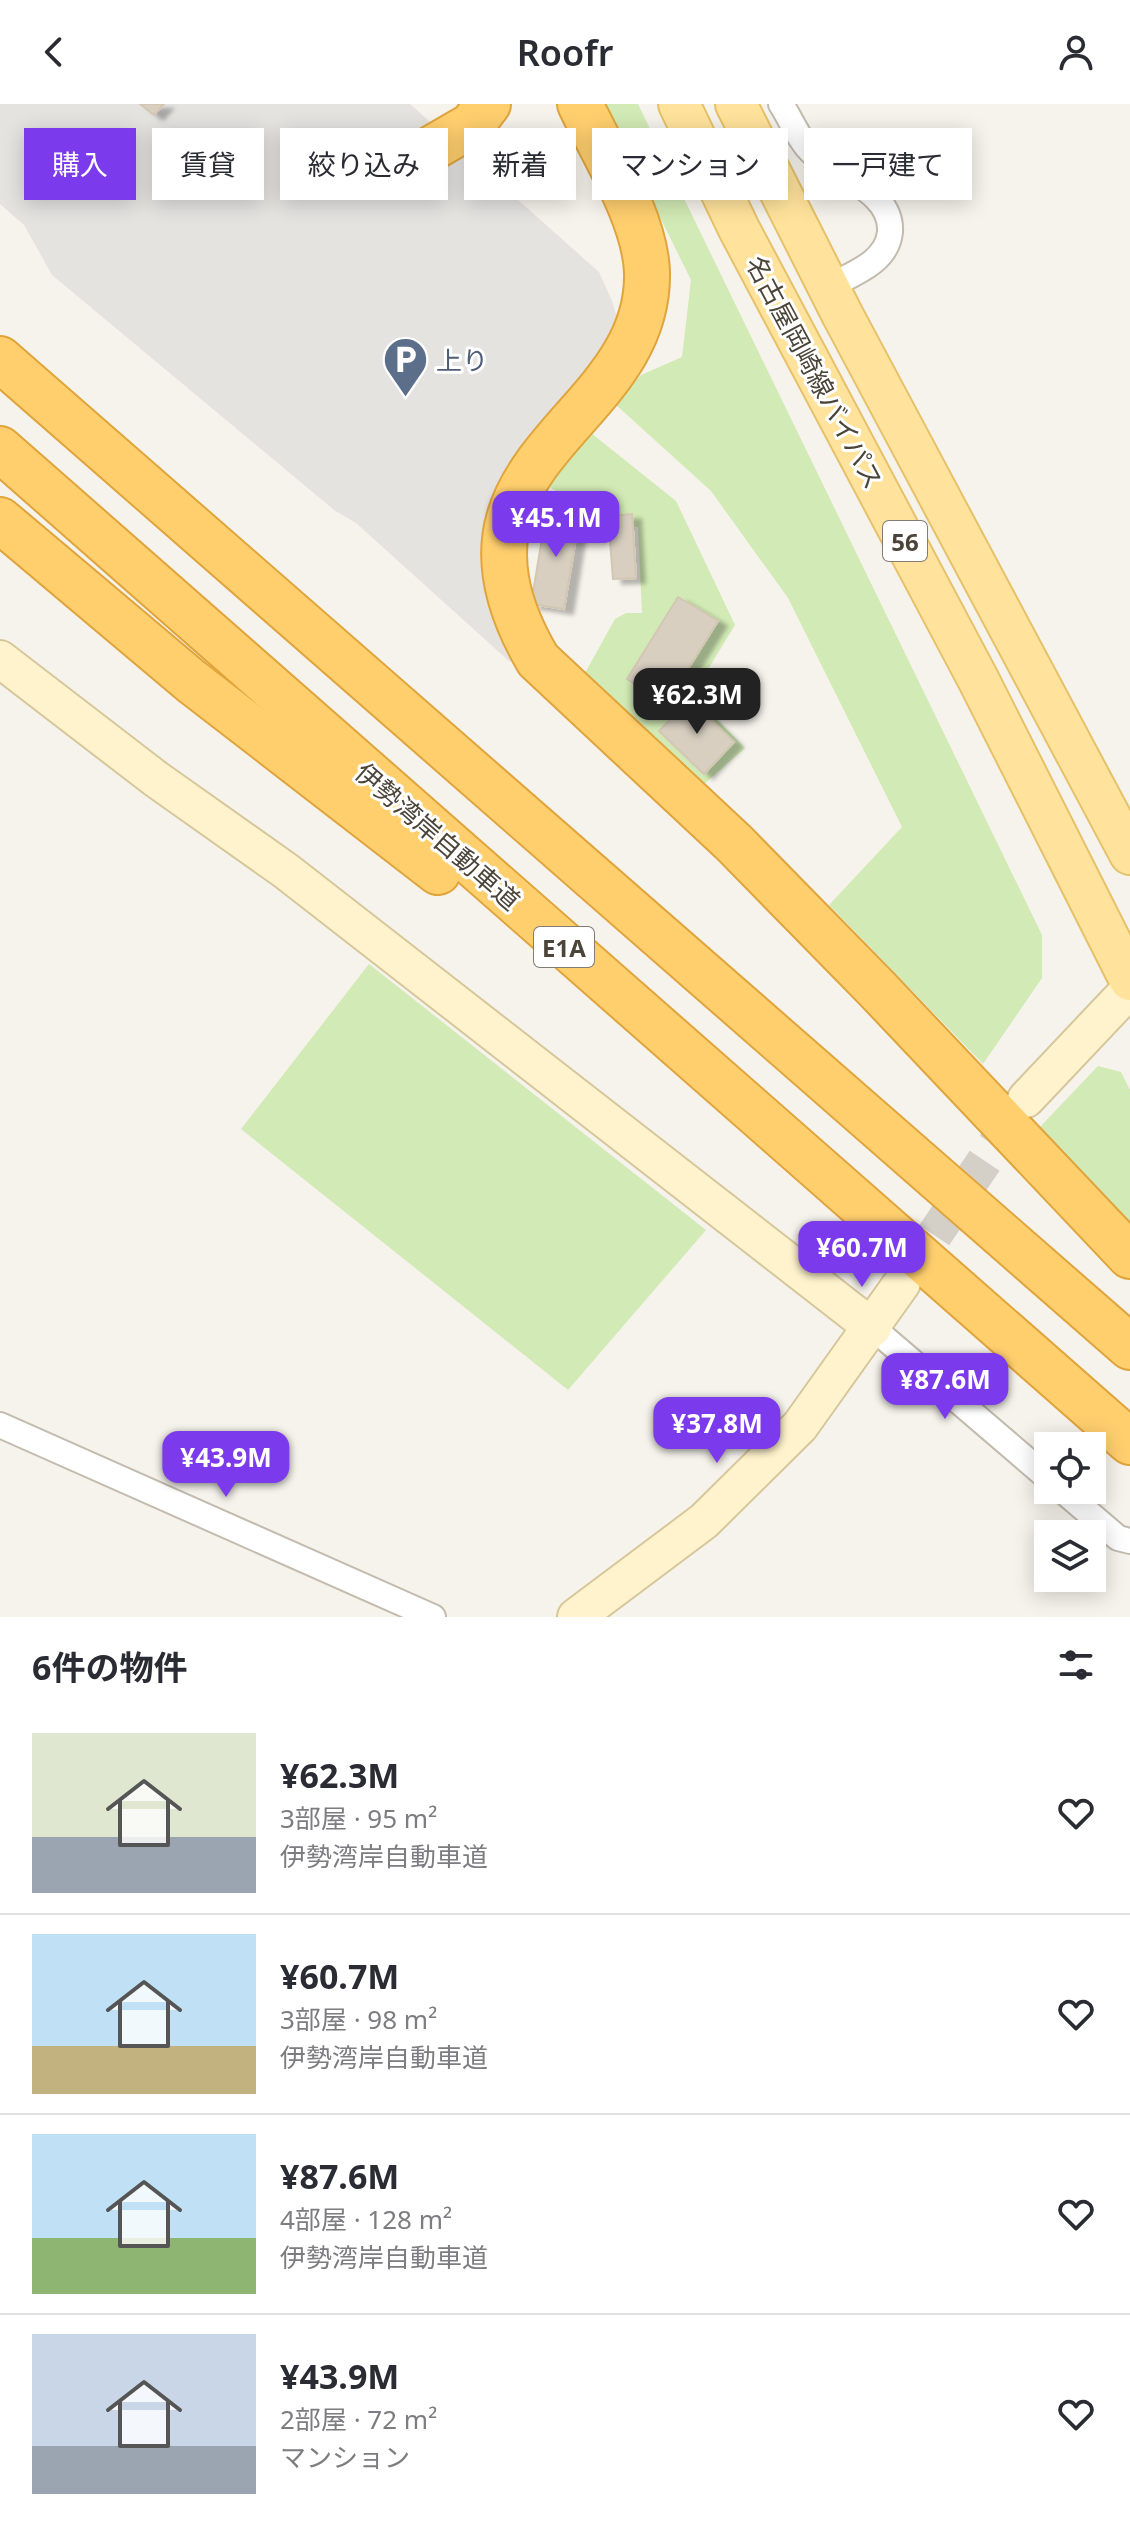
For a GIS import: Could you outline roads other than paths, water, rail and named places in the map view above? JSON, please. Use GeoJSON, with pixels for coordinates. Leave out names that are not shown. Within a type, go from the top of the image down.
{"type":"FeatureCollection","features":[{"type":"Feature","properties":{"kind":"highway"},"geometry":{"type":"LineString","coordinates":[[448,139],[472,125],[488,104]]}},
{"type":"Feature","properties":{"kind":"highway"},"geometry":{"type":"LineString","coordinates":[[580,104],[636,223],[644,247],[645,298],[640,321],[618,362],[532,469],[510,514],[505,561],[513,611],[523,635],[538,660],[734,843],[1130,1256]]}},
{"type":"Feature","properties":{"kind":"highway","name":"E1A"},"geometry":{"type":"LineString","coordinates":[[0,359],[1130,1347]]}},
{"type":"Feature","properties":{"kind":"highway","name":"伊勢湾岸自動車道"},"geometry":{"type":"LineString","coordinates":[[0,449],[769,1128],[1130,1442]]}},
{"type":"Feature","properties":{"kind":"highway"},"geometry":{"type":"LineString","coordinates":[[0,520],[191,681],[769,1128]]}},
{"type":"Feature","properties":{"kind":"main road","name":"名古屋岡崎線バイパス"},"geometry":{"type":"LineString","coordinates":[[679,104],[739,229],[978,679],[1130,980]]}},
{"type":"Feature","properties":{"kind":"main road","name":"名古屋岡崎線バイパス"},"geometry":{"type":"LineString","coordinates":[[736,104],[828,287],[1130,854]]}},
{"type":"Feature","properties":{"kind":"street"},"geometry":{"type":"LineString","coordinates":[[781,104],[807,147],[883,204],[890,221],[889,243],[875,262],[828,287]]}},
{"type":"Feature","properties":{"kind":"street"},"geometry":{"type":"LineString","coordinates":[[0,659],[156,779],[286,871],[873,1328],[1034,1466]]}},
{"type":"Feature","properties":{"kind":"street"},"geometry":{"type":"LineString","coordinates":[[1026,1099],[1130,989]]}},
{"type":"Feature","properties":{"kind":"street"},"geometry":{"type":"LineString","coordinates":[[576,1617],[704,1521],[800,1426],[873,1328],[902,1283]]}},
{"type":"Feature","properties":{"kind":"street"},"geometry":{"type":"LineString","coordinates":[[0,1425],[433,1617]]}},
{"type":"Feature","properties":{"kind":"street"},"geometry":{"type":"LineString","coordinates":[[1078,1504],[1118,1538],[1130,1541]]}},
{"type":"Feature","properties":{"kind":"tunnel"},"geometry":{"type":"LineString","coordinates":[[904,1280],[1023,1104]]}},
{"type":"Feature","properties":{"kind":"place","name":"上り"},"geometry":{"type":"Point","coordinates":[405,399]}}]}
